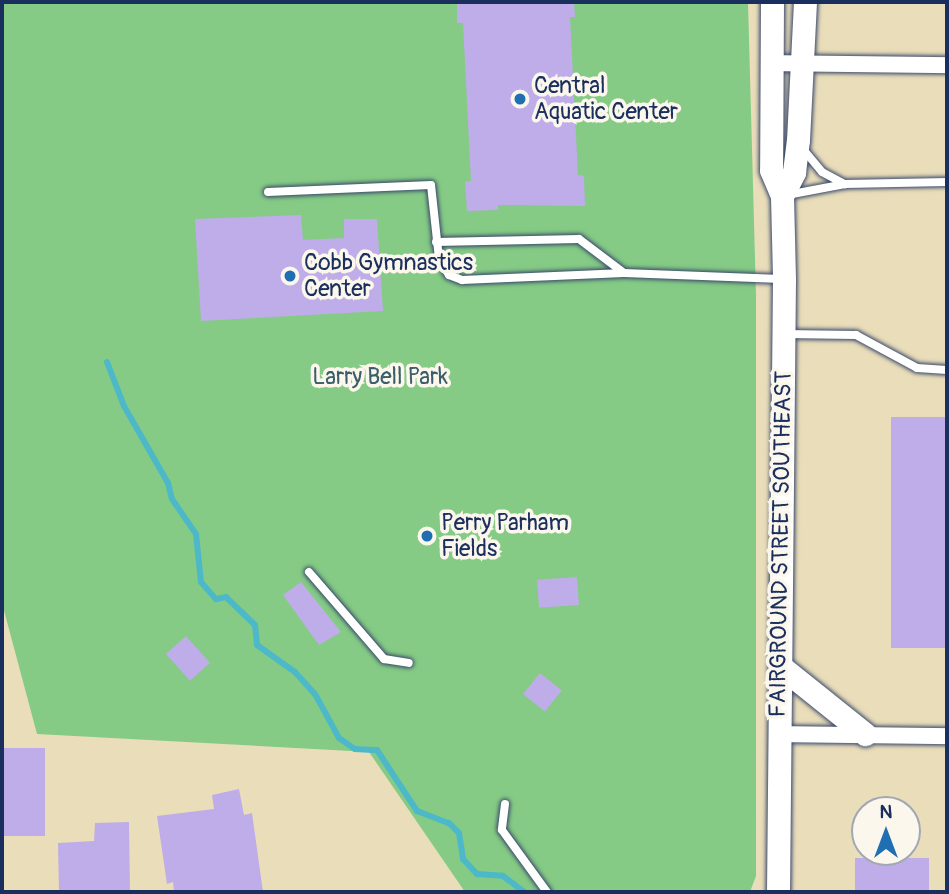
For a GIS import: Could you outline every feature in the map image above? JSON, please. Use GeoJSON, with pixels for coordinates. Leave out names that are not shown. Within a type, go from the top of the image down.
{"type":"FeatureCollection","features":[{"type":"Feature","properties":{"kind":"main road","name":"FAIRGROUND STREET SOUTHEAST"},"geometry":{"type":"LineString","coordinates":[[772,2],[771,170],[782,196],[783,279],[778,892]]}},
{"type":"Feature","properties":{"kind":"main road","name":"FAIRGROUND STREET SOUTHEAST"},"geometry":{"type":"LineString","coordinates":[[782,196],[794,172],[805,2]]}},
{"type":"Feature","properties":{"kind":"main road"},"geometry":{"type":"LineString","coordinates":[[779,666],[865,734]]}},
{"type":"Feature","properties":{"kind":"street"},"geometry":{"type":"LineString","coordinates":[[771,63],[947,65]]}},
{"type":"Feature","properties":{"kind":"street"},"geometry":{"type":"LineString","coordinates":[[779,734],[947,736]]}},
{"type":"Feature","properties":{"kind":"lane"},"geometry":{"type":"LineString","coordinates":[[797,141],[822,172],[845,184]]}},
{"type":"Feature","properties":{"kind":"lane"},"geometry":{"type":"LineString","coordinates":[[782,196],[845,184],[947,182]]}},
{"type":"Feature","properties":{"kind":"lane"},"geometry":{"type":"LineString","coordinates":[[268,192],[431,185],[436,242],[444,268],[462,280],[624,273],[783,279]]}},
{"type":"Feature","properties":{"kind":"lane"},"geometry":{"type":"LineString","coordinates":[[436,242],[579,239],[624,273]]}},
{"type":"Feature","properties":{"kind":"lane"},"geometry":{"type":"LineString","coordinates":[[783,334],[856,335],[917,368],[947,370]]}},
{"type":"Feature","properties":{"kind":"lane"},"geometry":{"type":"LineString","coordinates":[[310,572],[384,659],[409,663]]}},
{"type":"Feature","properties":{"kind":"lane"},"geometry":{"type":"LineString","coordinates":[[505,804],[502,830],[547,892]]}},
{"type":"Feature","properties":{"kind":"green space","name":"Larry Bell Park"},"geometry":{"type":"Polygon","coordinates":[[[2,2],[748,2],[756,295],[756,876],[750,892],[465,892],[369,752],[37,734],[2,603],[2,2]]]}},
{"type":"Feature","properties":{"kind":"building","name":"Central Aquatic Center"},"geometry":{"type":"Polygon","coordinates":[[[457,2],[574,2],[575,17],[570,17],[578,175],[584,176],[585,206],[498,205],[498,210],[467,211],[465,182],[471,181],[463,23],[457,23],[457,2]]]}},
{"type":"Feature","properties":{"kind":"building","name":"Cobb Gymnastics Center"},"geometry":{"type":"Polygon","coordinates":[[[301,215],[303,240],[344,238],[344,219],[377,219],[383,311],[201,321],[195,219],[301,215]]]}},
{"type":"Feature","properties":{"kind":"building"},"geometry":{"type":"Polygon","coordinates":[[[891,417],[947,417],[947,648],[891,648],[891,417]]]}},
{"type":"Feature","properties":{"kind":"building"},"geometry":{"type":"Polygon","coordinates":[[[577,577],[579,605],[539,608],[537,580],[577,577]]]}},
{"type":"Feature","properties":{"kind":"building"},"geometry":{"type":"Polygon","coordinates":[[[301,582],[341,632],[319,645],[283,595],[301,582]]]}},
{"type":"Feature","properties":{"kind":"building"},"geometry":{"type":"Polygon","coordinates":[[[186,636],[210,663],[190,681],[166,654],[186,636]]]}},
{"type":"Feature","properties":{"kind":"building"},"geometry":{"type":"Polygon","coordinates":[[[540,673],[562,691],[545,712],[523,694],[540,673]]]}},
{"type":"Feature","properties":{"kind":"building"},"geometry":{"type":"Polygon","coordinates":[[[2,748],[45,748],[45,836],[2,836],[2,748]]]}},
{"type":"Feature","properties":{"kind":"building"},"geometry":{"type":"Polygon","coordinates":[[[239,789],[244,815],[252,813],[263,892],[174,892],[173,882],[167,884],[157,816],[214,809],[212,795],[239,789]]]}},
{"type":"Feature","properties":{"kind":"building"},"geometry":{"type":"Polygon","coordinates":[[[129,822],[130,892],[59,892],[58,843],[94,841],[95,823],[129,822]]]}},
{"type":"Feature","properties":{"kind":"building"},"geometry":{"type":"Polygon","coordinates":[[[921,858],[929,858],[929,892],[855,892],[855,866],[921,866],[921,858]]]}},
{"type":"Feature","properties":{"kind":"waterway"},"geometry":{"type":"LineString","coordinates":[[107,362],[124,406],[168,483],[172,499],[196,534],[201,582],[216,599],[226,597],[255,625],[257,645],[295,672],[315,694],[339,738],[355,749],[377,750],[417,811],[449,823],[459,833],[463,859],[477,874],[503,876],[524,892]]}},
{"type":"Feature","properties":{"kind":"place","name":"Central Aquatic Center"},"geometry":{"type":"Point","coordinates":[520,99]}},
{"type":"Feature","properties":{"kind":"place","name":"Cobb Gymnastics Center"},"geometry":{"type":"Point","coordinates":[290,276]}},
{"type":"Feature","properties":{"kind":"place","name":"Perry Parham Fields"},"geometry":{"type":"Point","coordinates":[427,536]}}]}
